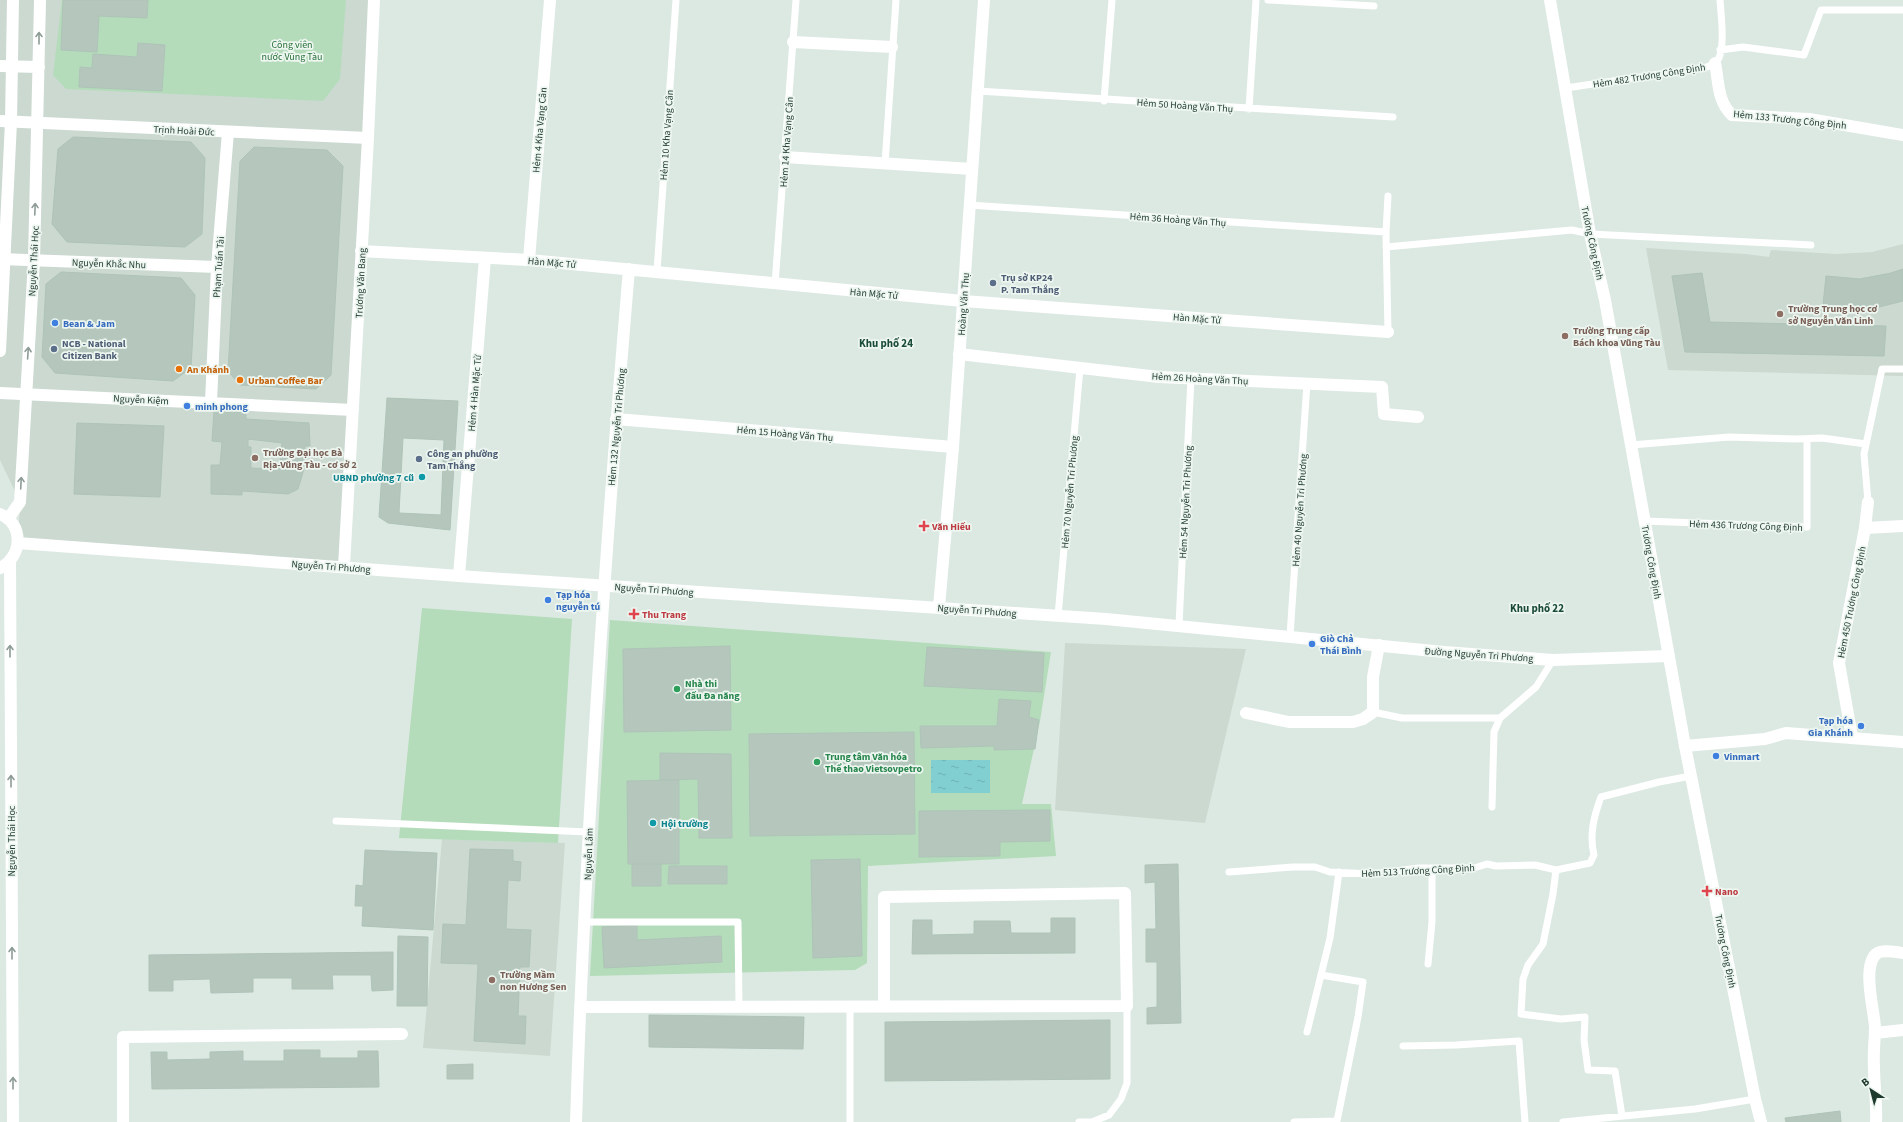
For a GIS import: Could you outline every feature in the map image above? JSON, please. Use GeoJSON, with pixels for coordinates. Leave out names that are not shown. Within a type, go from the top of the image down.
{"type":"FeatureCollection","features":[{"type":"Feature","properties":{"kind":"street"},"geometry":{"type":"LineString","coordinates":[[0,351],[5,121],[12,66],[13,0]]}},
{"type":"Feature","properties":{"kind":"street","name":"Nguyễn Thái Học"},"geometry":{"type":"LineString","coordinates":[[4,516],[20,502],[25,394],[34,260],[40,0]]}},
{"type":"Feature","properties":{"kind":"street","name":"Trương Văn Bang"},"geometry":{"type":"LineString","coordinates":[[344,566],[368,138],[374,0]]}},
{"type":"Feature","properties":{"kind":"street","name":"Hẻm 4 Kha Vạng Cân"},"geometry":{"type":"LineString","coordinates":[[529,260],[550,0]]}},
{"type":"Feature","properties":{"kind":"street","name":"Hoàng Văn Thụ"},"geometry":{"type":"LineString","coordinates":[[939,607],[953,447],[984,0]]}},
{"type":"Feature","properties":{"kind":"street","name":"Trương Công Định"},"geometry":{"type":"LineString","coordinates":[[1550,0],[1590,234],[1605,300],[1685,746],[1755,1099],[1762,1122]]}},
{"type":"Feature","properties":{"kind":"street"},"geometry":{"type":"LineString","coordinates":[[793,42],[892,47]]}},
{"type":"Feature","properties":{"kind":"street","name":"Hẻm 133 Trương Công Định"},"geometry":{"type":"LineString","coordinates":[[1715,63],[1719,80],[1720,98],[1725,109],[1732,115],[1809,119],[1903,135]]}},
{"type":"Feature","properties":{"kind":"street"},"geometry":{"type":"LineString","coordinates":[[0,66],[39,67]]}},
{"type":"Feature","properties":{"kind":"street","name":"Trịnh Hoài Đức"},"geometry":{"type":"LineString","coordinates":[[5,121],[368,138]]}},
{"type":"Feature","properties":{"kind":"street","name":"Phạm Tuấn Tài"},"geometry":{"type":"LineString","coordinates":[[211,402],[218,267],[228,132]]}},
{"type":"Feature","properties":{"kind":"street"},"geometry":{"type":"LineString","coordinates":[[785,157],[972,169]]}},
{"type":"Feature","properties":{"kind":"street","name":"Hàn Mặc Tử"},"geometry":{"type":"LineString","coordinates":[[361,251],[529,260],[657,271],[775,284],[963,300],[1388,332]]}},
{"type":"Feature","properties":{"kind":"street","name":"Hẻm 4 Hàn Mặc Tử"},"geometry":{"type":"LineString","coordinates":[[459,576],[485,258]]}},
{"type":"Feature","properties":{"kind":"street","name":"Nguyễn Khắc Nhu"},"geometry":{"type":"LineString","coordinates":[[2,259],[218,267]]}},
{"type":"Feature","properties":{"kind":"street","name":"Hẻm 132 Nguyễn Tri Phương"},"geometry":{"type":"LineString","coordinates":[[604,585],[629,269]]}},
{"type":"Feature","properties":{"kind":"street","name":"Hẻm 26 Hoàng Văn Thụ"},"geometry":{"type":"LineString","coordinates":[[959,354],[1159,377],[1382,387],[1384,414],[1418,417]]}},
{"type":"Feature","properties":{"kind":"street","name":"Nguyễn Kiệm"},"geometry":{"type":"LineString","coordinates":[[0,393],[353,410]]}},
{"type":"Feature","properties":{"kind":"street","name":"Hẻm 15 Hoàng Văn Thụ"},"geometry":{"type":"LineString","coordinates":[[616,419],[953,447]]}},
{"type":"Feature","properties":{"kind":"street"},"geometry":{"type":"LineString","coordinates":[[1868,502],[1865,528],[1903,526]]}},
{"type":"Feature","properties":{"kind":"street"},"geometry":{"type":"LineString","coordinates":[[4,516],[14,526],[18,543],[16,552],[5,564]]}},
{"type":"Feature","properties":{"kind":"street","name":"Hẻm 450 Trương Công Định"},"geometry":{"type":"LineString","coordinates":[[1852,737],[1839,663],[1865,528]]}},
{"type":"Feature","properties":{"kind":"street","name":"Nguyễn Tri Phương"},"geometry":{"type":"LineString","coordinates":[[18,543],[344,566],[459,576],[939,607],[1179,625],[1290,636]]}},
{"type":"Feature","properties":{"kind":"street","name":"Nguyễn Thái Học"},"geometry":{"type":"LineString","coordinates":[[5,564],[13,1122]]}},
{"type":"Feature","properties":{"kind":"street","name":"Nguyễn Lâm"},"geometry":{"type":"LineString","coordinates":[[576,1122],[588,832],[604,585]]}},
{"type":"Feature","properties":{"kind":"street","name":"Đường Nguyễn Tri Phương"},"geometry":{"type":"LineString","coordinates":[[1290,636],[1444,652],[1553,660],[1669,656]]}},
{"type":"Feature","properties":{"kind":"street"},"geometry":{"type":"LineString","coordinates":[[1246,713],[1289,722],[1353,722],[1363,719],[1372,712],[1373,677],[1380,645]]}},
{"type":"Feature","properties":{"kind":"street"},"geometry":{"type":"LineString","coordinates":[[1685,746],[1765,739],[1786,733],[1903,742]]}},
{"type":"Feature","properties":{"kind":"street"},"geometry":{"type":"LineString","coordinates":[[580,1007],[850,1005],[1127,1006],[1125,893],[884,897],[884,1005]]}},
{"type":"Feature","properties":{"kind":"street"},"geometry":{"type":"LineString","coordinates":[[1876,1122],[1874,1033],[1870,973],[1872,960],[1876,954],[1883,952],[1903,952]]}},
{"type":"Feature","properties":{"kind":"street"},"geometry":{"type":"LineString","coordinates":[[1874,1033],[1903,1030]]}},
{"type":"Feature","properties":{"kind":"street"},"geometry":{"type":"LineString","coordinates":[[123,1122],[123,1036],[402,1034]]}},
{"type":"Feature","properties":{"kind":"lane","name":"Hẻm 10 Kha Vạng Cân"},"geometry":{"type":"LineString","coordinates":[[657,271],[676,0]]}},
{"type":"Feature","properties":{"kind":"lane","name":"Hẻm 14 Kha Vạng Cân"},"geometry":{"type":"LineString","coordinates":[[775,284],[796,0]]}},
{"type":"Feature","properties":{"kind":"lane"},"geometry":{"type":"LineString","coordinates":[[885,164],[896,0]]}},
{"type":"Feature","properties":{"kind":"lane"},"geometry":{"type":"LineString","coordinates":[[1104,101],[1112,0]]}},
{"type":"Feature","properties":{"kind":"lane"},"geometry":{"type":"LineString","coordinates":[[1249,109],[1256,0]]}},
{"type":"Feature","properties":{"kind":"lane"},"geometry":{"type":"LineString","coordinates":[[1268,0],[1374,6]]}},
{"type":"Feature","properties":{"kind":"lane","name":"Hẻm 482 Trương Công Định"},"geometry":{"type":"LineString","coordinates":[[1566,88],[1707,68],[1715,63],[1719,57],[1722,22],[1720,0]]}},
{"type":"Feature","properties":{"kind":"lane"},"geometry":{"type":"LineString","coordinates":[[1720,50],[1743,48],[1804,55],[1821,10],[1903,10]]}},
{"type":"Feature","properties":{"kind":"lane","name":"Hẻm 50 Hoàng Văn Thụ"},"geometry":{"type":"LineString","coordinates":[[978,91],[1393,117]]}},
{"type":"Feature","properties":{"kind":"lane"},"geometry":{"type":"LineString","coordinates":[[1388,196],[1386,232],[1388,332]]}},
{"type":"Feature","properties":{"kind":"lane","name":"Hẻm 36 Hoàng Văn Thụ"},"geometry":{"type":"LineString","coordinates":[[969,205],[1386,232]]}},
{"type":"Feature","properties":{"kind":"lane"},"geometry":{"type":"LineString","coordinates":[[1386,247],[1572,230],[1590,234],[1811,245]]}},
{"type":"Feature","properties":{"kind":"lane","name":"Hẻm 70 Nguyễn Tri Phương"},"geometry":{"type":"LineString","coordinates":[[1058,616],[1080,368]]}},
{"type":"Feature","properties":{"kind":"lane"},"geometry":{"type":"LineString","coordinates":[[1868,502],[1864,454],[1882,370],[1903,370]]}},
{"type":"Feature","properties":{"kind":"lane","name":"Hẻm 54 Nguyễn Tri Phương"},"geometry":{"type":"LineString","coordinates":[[1179,625],[1191,378]]}},
{"type":"Feature","properties":{"kind":"lane","name":"Hẻm 40 Nguyễn Tri Phương"},"geometry":{"type":"LineString","coordinates":[[1290,636],[1308,384]]}},
{"type":"Feature","properties":{"kind":"lane"},"geometry":{"type":"LineString","coordinates":[[1631,445],[1729,437],[1822,438],[1866,444]]}},
{"type":"Feature","properties":{"kind":"lane","name":"Hẻm 436 Trương Công Định"},"geometry":{"type":"LineString","coordinates":[[1644,521],[1807,528],[1807,439]]}},
{"type":"Feature","properties":{"kind":"lane"},"geometry":{"type":"LineString","coordinates":[[1492,806],[1494,732],[1500,718],[1536,687],[1553,660]]}},
{"type":"Feature","properties":{"kind":"lane"},"geometry":{"type":"LineString","coordinates":[[1372,712],[1402,718],[1500,718]]}},
{"type":"Feature","properties":{"kind":"lane","name":"Hẻm 513 Trương Công Định"},"geometry":{"type":"LineString","coordinates":[[1229,872],[1293,867],[1315,867],[1330,872],[1371,874],[1432,868],[1474,868],[1487,864],[1496,866],[1535,865],[1556,870],[1590,863],[1594,855],[1591,842],[1594,815],[1601,797],[1659,782],[1691,776]]}},
{"type":"Feature","properties":{"kind":"lane"},"geometry":{"type":"LineString","coordinates":[[336,822],[588,832]]}},
{"type":"Feature","properties":{"kind":"lane"},"geometry":{"type":"LineString","coordinates":[[1428,964],[1432,922],[1432,868]]}},
{"type":"Feature","properties":{"kind":"lane"},"geometry":{"type":"LineString","coordinates":[[1556,870],[1553,894],[1542,944],[1528,965],[1523,979],[1521,1014],[1561,1019],[1585,1017],[1584,1040],[1588,1070],[1615,1071],[1622,1116]]}},
{"type":"Feature","properties":{"kind":"lane"},"geometry":{"type":"LineString","coordinates":[[1307,1032],[1330,938],[1339,872]]}},
{"type":"Feature","properties":{"kind":"lane"},"geometry":{"type":"LineString","coordinates":[[585,922],[738,922],[739,1006]]}},
{"type":"Feature","properties":{"kind":"lane"},"geometry":{"type":"LineString","coordinates":[[1294,1122],[1337,1121],[1358,1017],[1363,982],[1321,975]]}},
{"type":"Feature","properties":{"kind":"lane"},"geometry":{"type":"LineString","coordinates":[[850,1005],[850,1122]]}},
{"type":"Feature","properties":{"kind":"lane"},"geometry":{"type":"LineString","coordinates":[[1079,1122],[1092,1122],[1109,1115],[1121,1099],[1127,1084],[1127,1006]]}},
{"type":"Feature","properties":{"kind":"lane"},"geometry":{"type":"LineString","coordinates":[[1403,1046],[1456,1045],[1519,1041],[1525,1122]]}},
{"type":"Feature","properties":{"kind":"lane"},"geometry":{"type":"LineString","coordinates":[[1563,1122],[1695,1109],[1755,1099]]}},
{"type":"Feature","properties":{"kind":"shaded area"},"geometry":{"type":"Polygon","coordinates":[[[0,0],[376,0],[344,566],[18,543],[20,502],[0,460],[0,0]]]}},
{"type":"Feature","properties":{"kind":"shaded area","name":"Trường Trung học cơ sở Nguyễn Văn Linh"},"geometry":{"type":"Polygon","coordinates":[[[1903,244],[1903,376],[1668,370],[1646,248],[1746,254],[1769,257],[1771,250],[1836,254],[1872,252],[1903,244]]]}},
{"type":"Feature","properties":{"kind":"shaded area"},"geometry":{"type":"Polygon","coordinates":[[[1065,643],[1246,649],[1205,823],[1055,810],[1065,643]]]}},
{"type":"Feature","properties":{"kind":"shaded area","name":"Trường Mầm non Hương Sen"},"geometry":{"type":"Polygon","coordinates":[[[442,839],[565,843],[550,1056],[423,1048],[442,839]]]}},
{"type":"Feature","properties":{"kind":"green space","name":"Công viên nước Vũng Tàu"},"geometry":{"type":"Polygon","coordinates":[[[62,0],[346,0],[340,79],[323,101],[66,89],[53,75],[62,0]]]}},
{"type":"Feature","properties":{"kind":"green space"},"geometry":{"type":"Polygon","coordinates":[[[422,608],[572,619],[558,843],[399,838],[422,608]]]}},
{"type":"Feature","properties":{"kind":"green space","name":"Trung tâm Văn hóa Thể thao Vietsovpetro"},"geometry":{"type":"Polygon","coordinates":[[[610,620],[1051,652],[1040,721],[1022,804],[1051,804],[1056,856],[868,866],[867,963],[855,970],[590,976],[610,620]]]}},
{"type":"Feature","properties":{"kind":"water"},"geometry":{"type":"Polygon","coordinates":[[[931,760],[990,760],[990,793],[931,793],[931,760]]]}},
{"type":"Feature","properties":{"kind":"building"},"geometry":{"type":"Polygon","coordinates":[[[63,0],[148,0],[147,18],[99,16],[97,52],[61,50],[63,0]]]}},
{"type":"Feature","properties":{"kind":"building"},"geometry":{"type":"Polygon","coordinates":[[[138,43],[165,45],[162,91],[79,87],[80,67],[92,68],[93,54],[137,57],[138,43]]]}},
{"type":"Feature","properties":{"kind":"building"},"geometry":{"type":"Polygon","coordinates":[[[73,137],[191,142],[205,158],[202,234],[185,247],[67,242],[52,224],[58,149],[73,137]]]}},
{"type":"Feature","properties":{"kind":"building"},"geometry":{"type":"Polygon","coordinates":[[[254,147],[327,150],[343,166],[331,375],[316,389],[240,385],[228,371],[240,161],[254,147]]]}},
{"type":"Feature","properties":{"kind":"building"},"geometry":{"type":"Polygon","coordinates":[[[1903,269],[1903,301],[1871,309],[1823,305],[1826,276],[1860,279],[1903,269]]]}},
{"type":"Feature","properties":{"kind":"building"},"geometry":{"type":"Polygon","coordinates":[[[61,272],[181,278],[195,295],[191,368],[173,381],[55,373],[42,357],[46,284],[61,272]]]}},
{"type":"Feature","properties":{"kind":"building"},"geometry":{"type":"Polygon","coordinates":[[[1702,273],[1710,322],[1886,326],[1884,356],[1685,352],[1672,276],[1702,273]]]}},
{"type":"Feature","properties":{"kind":"building","name":"Công an phường Tam Thắng"},"geometry":{"type":"Polygon","coordinates":[[[387,398],[458,401],[450,530],[388,523],[379,517],[387,398]]]}},
{"type":"Feature","properties":{"kind":"building"},"geometry":{"type":"Polygon","coordinates":[[[214,411],[246,413],[246,419],[309,423],[310,446],[305,446],[304,469],[298,489],[288,494],[242,491],[242,495],[211,494],[211,465],[220,465],[222,442],[212,441],[214,411]],[[248,439],[248,447],[251,447],[251,468],[273,469],[280,462],[282,443],[248,439]]]}},
{"type":"Feature","properties":{"kind":"building"},"geometry":{"type":"Polygon","coordinates":[[[77,423],[164,426],[160,497],[74,494],[77,423]]]}},
{"type":"Feature","properties":{"kind":"building","name":"UBND phường 7 cũ"},"geometry":{"type":"Polygon","coordinates":[[[403,438],[444,440],[441,515],[399,513],[403,438]]]}},
{"type":"Feature","properties":{"kind":"building","name":"Nhà thi đấu Đa năng"},"geometry":{"type":"Polygon","coordinates":[[[730,646],[731,730],[624,732],[623,649],[730,646]]]}},
{"type":"Feature","properties":{"kind":"building"},"geometry":{"type":"Polygon","coordinates":[[[927,647],[1044,653],[1042,692],[924,686],[927,647]]]}},
{"type":"Feature","properties":{"kind":"building"},"geometry":{"type":"Polygon","coordinates":[[[999,699],[1031,701],[1029,717],[1039,720],[1035,749],[994,750],[994,746],[921,748],[920,726],[997,726],[999,699]]]}},
{"type":"Feature","properties":{"kind":"building"},"geometry":{"type":"Polygon","coordinates":[[[914,732],[915,834],[750,836],[749,734],[914,732]]]}},
{"type":"Feature","properties":{"kind":"building"},"geometry":{"type":"Polygon","coordinates":[[[660,753],[731,754],[732,838],[699,838],[698,779],[660,780],[660,753]]]}},
{"type":"Feature","properties":{"kind":"building","name":"Hội trường"},"geometry":{"type":"Polygon","coordinates":[[[679,780],[679,864],[628,864],[627,781],[679,780]]]}},
{"type":"Feature","properties":{"kind":"building"},"geometry":{"type":"Polygon","coordinates":[[[1050,810],[1050,841],[1000,842],[1000,856],[919,857],[919,811],[1050,810]]]}},
{"type":"Feature","properties":{"kind":"building"},"geometry":{"type":"Polygon","coordinates":[[[470,849],[513,850],[513,861],[521,862],[520,881],[508,880],[506,929],[531,930],[529,967],[520,967],[518,1016],[526,1016],[525,1044],[474,1041],[478,964],[441,963],[443,924],[466,925],[470,849]]]}},
{"type":"Feature","properties":{"kind":"building"},"geometry":{"type":"Polygon","coordinates":[[[365,850],[437,853],[433,930],[362,926],[363,906],[355,906],[356,885],[363,886],[365,850]]]}},
{"type":"Feature","properties":{"kind":"building"},"geometry":{"type":"Polygon","coordinates":[[[860,859],[862,956],[813,958],[811,860],[860,859]]]}},
{"type":"Feature","properties":{"kind":"building"},"geometry":{"type":"Polygon","coordinates":[[[632,864],[661,864],[661,886],[632,886],[632,864]]]}},
{"type":"Feature","properties":{"kind":"building"},"geometry":{"type":"Polygon","coordinates":[[[1178,864],[1181,1023],[1147,1024],[1147,1008],[1157,1007],[1157,962],[1146,962],[1146,929],[1156,929],[1155,882],[1145,883],[1145,865],[1178,864]]]}},
{"type":"Feature","properties":{"kind":"building"},"geometry":{"type":"Polygon","coordinates":[[[669,866],[727,866],[727,884],[668,884],[669,866]]]}},
{"type":"Feature","properties":{"kind":"building"},"geometry":{"type":"Polygon","coordinates":[[[1051,918],[1075,918],[1075,953],[912,954],[913,920],[932,920],[932,935],[974,934],[974,921],[1010,921],[1011,933],[1051,933],[1051,918]]]}},
{"type":"Feature","properties":{"kind":"building"},"geometry":{"type":"Polygon","coordinates":[[[637,925],[637,940],[721,936],[722,962],[604,968],[602,927],[637,925]]]}},
{"type":"Feature","properties":{"kind":"building"},"geometry":{"type":"Polygon","coordinates":[[[398,936],[428,937],[427,1006],[397,1006],[398,936]]]}},
{"type":"Feature","properties":{"kind":"building"},"geometry":{"type":"Polygon","coordinates":[[[393,952],[393,990],[372,991],[371,975],[332,975],[333,989],[292,989],[292,978],[253,978],[253,992],[211,993],[210,979],[173,980],[173,991],[149,991],[149,955],[393,952]]]}},
{"type":"Feature","properties":{"kind":"building"},"geometry":{"type":"Polygon","coordinates":[[[649,1015],[804,1017],[803,1049],[649,1047],[649,1015]]]}},
{"type":"Feature","properties":{"kind":"building"},"geometry":{"type":"Polygon","coordinates":[[[1110,1020],[1110,1079],[885,1081],[885,1022],[1110,1020]]]}},
{"type":"Feature","properties":{"kind":"building"},"geometry":{"type":"Polygon","coordinates":[[[284,1050],[320,1050],[320,1058],[358,1058],[358,1051],[378,1051],[379,1087],[152,1089],[151,1052],[167,1052],[167,1060],[210,1059],[210,1052],[243,1051],[243,1061],[284,1061],[284,1050]]]}},
{"type":"Feature","properties":{"kind":"building"},"geometry":{"type":"Polygon","coordinates":[[[473,1064],[473,1079],[447,1079],[447,1065],[473,1064]]]}},
{"type":"Feature","properties":{"kind":"building"},"geometry":{"type":"Polygon","coordinates":[[[1840,1111],[1841,1122],[1786,1122],[1785,1118],[1840,1111]]]}},
{"type":"Feature","properties":{"kind":"place","name":"Trụ sở KP24 P. Tam Thắng"},"geometry":{"type":"Point","coordinates":[993,283]}},
{"type":"Feature","properties":{"kind":"place","name":"Trường Trung học cơ sở Nguyễn Văn Linh"},"geometry":{"type":"Point","coordinates":[1780,314]}},
{"type":"Feature","properties":{"kind":"place","name":"Bean & Jam"},"geometry":{"type":"Point","coordinates":[55,323]}},
{"type":"Feature","properties":{"kind":"place","name":"Trường Trung cấp Bách khoa Vũng Tàu"},"geometry":{"type":"Point","coordinates":[1565,336]}},
{"type":"Feature","properties":{"kind":"place","name":"NCB - National Citizen Bank"},"geometry":{"type":"Point","coordinates":[54,349]}},
{"type":"Feature","properties":{"kind":"place","name":"An Khánh"},"geometry":{"type":"Point","coordinates":[179,369]}},
{"type":"Feature","properties":{"kind":"place","name":"Urban Coffee Bar"},"geometry":{"type":"Point","coordinates":[240,380]}},
{"type":"Feature","properties":{"kind":"place","name":"minh phong"},"geometry":{"type":"Point","coordinates":[187,406]}},
{"type":"Feature","properties":{"kind":"place","name":"Trường Đại học Bà Rịa-Vũng Tàu - cơ sở 2"},"geometry":{"type":"Point","coordinates":[255,458]}},
{"type":"Feature","properties":{"kind":"place","name":"Công an phường Tam Thắng"},"geometry":{"type":"Point","coordinates":[419,459]}},
{"type":"Feature","properties":{"kind":"place","name":"UBND phường 7 cũ"},"geometry":{"type":"Point","coordinates":[422,477]}},
{"type":"Feature","properties":{"kind":"place","name":"Văn Hiếu"},"geometry":{"type":"Point","coordinates":[924,526]}},
{"type":"Feature","properties":{"kind":"place","name":"Tạp hóa nguyễn tú"},"geometry":{"type":"Point","coordinates":[548,600]}},
{"type":"Feature","properties":{"kind":"place","name":"Thu Trang"},"geometry":{"type":"Point","coordinates":[634,614]}},
{"type":"Feature","properties":{"kind":"place","name":"Giò Chả Thái Bình"},"geometry":{"type":"Point","coordinates":[1312,644]}},
{"type":"Feature","properties":{"kind":"place","name":"Nhà thi đấu Đa năng"},"geometry":{"type":"Point","coordinates":[677,689]}},
{"type":"Feature","properties":{"kind":"place","name":"Tạp hóa Gia Khánh"},"geometry":{"type":"Point","coordinates":[1861,726]}},
{"type":"Feature","properties":{"kind":"place","name":"Vinmart"},"geometry":{"type":"Point","coordinates":[1716,756]}},
{"type":"Feature","properties":{"kind":"place","name":"Trung tâm Văn hóa Thể thao Vietsovpetro"},"geometry":{"type":"Point","coordinates":[817,762]}},
{"type":"Feature","properties":{"kind":"place","name":"Hội trường"},"geometry":{"type":"Point","coordinates":[653,823]}},
{"type":"Feature","properties":{"kind":"place","name":"Nano"},"geometry":{"type":"Point","coordinates":[1707,891]}},
{"type":"Feature","properties":{"kind":"place","name":"Trường Mầm non Hương Sen"},"geometry":{"type":"Point","coordinates":[492,980]}},
{"type":"Feature","properties":{"kind":"district","name":"Khu phố 24"},"geometry":{"type":"Point","coordinates":[886,343]}},
{"type":"Feature","properties":{"kind":"district","name":"Khu phố 22"},"geometry":{"type":"Point","coordinates":[1537,608]}}]}
